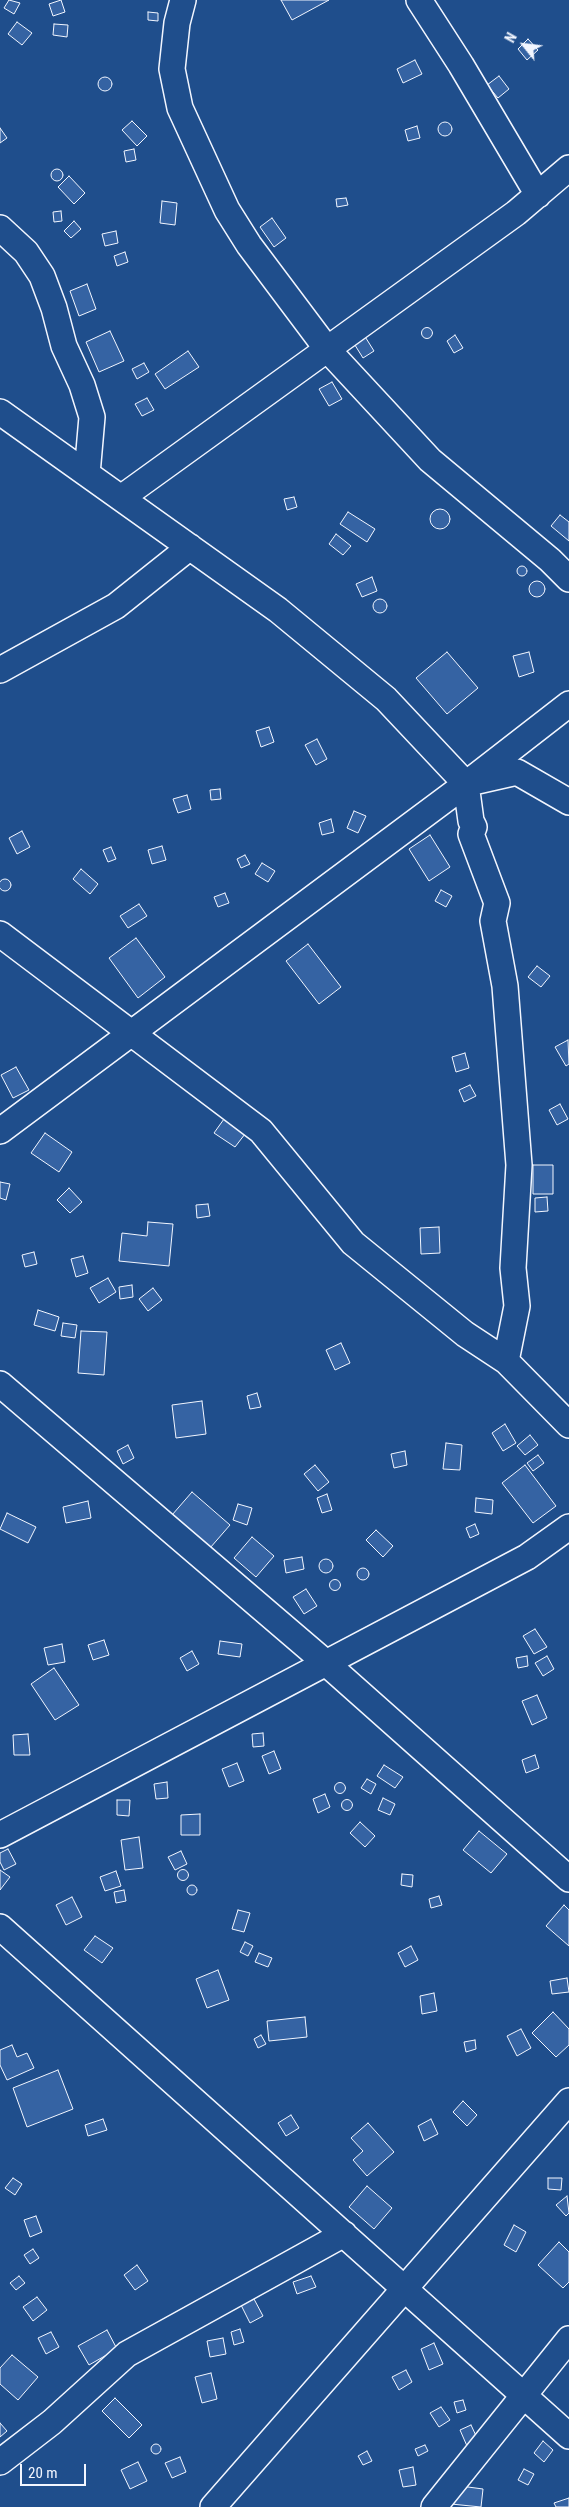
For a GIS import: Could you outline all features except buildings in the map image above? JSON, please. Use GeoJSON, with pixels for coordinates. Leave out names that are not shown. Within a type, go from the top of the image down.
{"type":"FeatureCollection","features":[{"type":"Feature","properties":{"kind":"street"},"geometry":{"type":"LineString","coordinates":[[183,0],[177,23],[172,68],[180,108],[227,210],[249,245],[327,349],[430,460],[550,560],[569,580]]}},
{"type":"Feature","properties":{"kind":"street"},"geometry":{"type":"LineString","coordinates":[[419,0],[461,65],[538,195]]}},
{"type":"Feature","properties":{"kind":"street"},"geometry":{"type":"LineString","coordinates":[[121,498],[516,213],[569,168]]}},
{"type":"Feature","properties":{"kind":"street"},"geometry":{"type":"LineString","coordinates":[[0,228],[26,252],[42,276],[54,308],[64,346],[82,385],[92,417],[87,474]]}},
{"type":"Feature","properties":{"kind":"street"},"geometry":{"type":"LineString","coordinates":[[0,412],[278,610],[386,699],[466,784],[471,821],[474,827],[471,834],[497,903],[493,921],[505,986],[520,1165],[513,1268],[517,1306],[506,1361]]}},
{"type":"Feature","properties":{"kind":"street"},"geometry":{"type":"LineString","coordinates":[[1,666],[116,606],[190,547]]}},
{"type":"Feature","properties":{"kind":"street"},"geometry":{"type":"LineString","coordinates":[[0,1131],[130,1032],[466,784],[569,704]]}},
{"type":"Feature","properties":{"kind":"street"},"geometry":{"type":"LineString","coordinates":[[466,784],[517,772],[569,802]]}},
{"type":"Feature","properties":{"kind":"street"},"geometry":{"type":"LineString","coordinates":[[0,934],[261,1132],[353,1243],[465,1334],[506,1361],[569,1425]]}},
{"type":"Feature","properties":{"kind":"street"},"geometry":{"type":"LineString","coordinates":[[0,1384],[326,1663],[569,1879]]}},
{"type":"Feature","properties":{"kind":"street"},"geometry":{"type":"LineString","coordinates":[[0,1835],[527,1557],[569,1527]]}},
{"type":"Feature","properties":{"kind":"street"},"geometry":{"type":"LineString","coordinates":[[0,1926],[569,2436]]}},
{"type":"Feature","properties":{"kind":"street"},"geometry":{"type":"LineString","coordinates":[[213,2507],[569,2101]]}},
{"type":"Feature","properties":{"kind":"street"},"geometry":{"type":"LineString","coordinates":[[0,2462],[52,2422],[90,2385],[127,2354],[344,2234]]}},
{"type":"Feature","properties":{"kind":"street"},"geometry":{"type":"LineString","coordinates":[[434,2507],[569,2340]]}}]}
